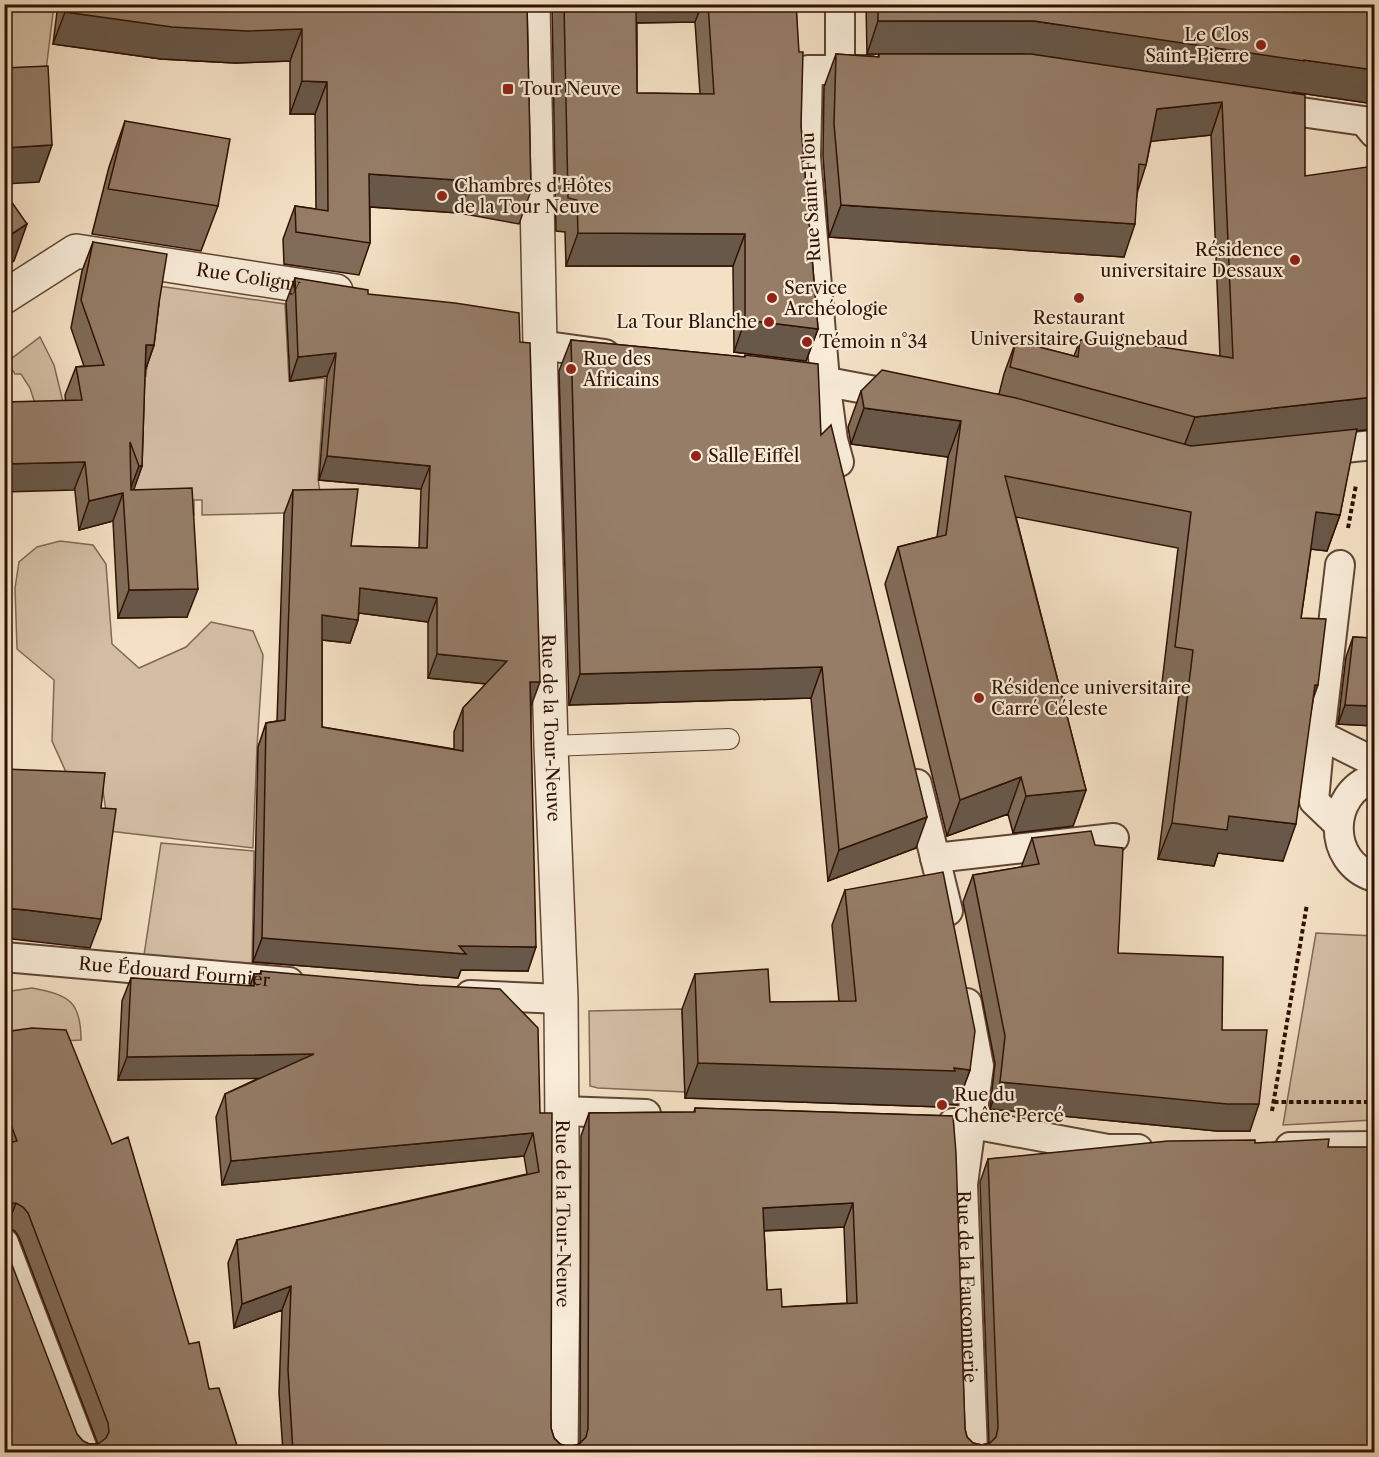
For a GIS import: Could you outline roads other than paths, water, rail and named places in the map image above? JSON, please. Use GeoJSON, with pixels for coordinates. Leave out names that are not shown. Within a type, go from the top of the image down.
{"type":"FeatureCollection","features":[{"type":"Feature","properties":{"kind":"street","name":"Rue de la Tour-Neuve"},"geometry":{"type":"LineString","coordinates":[[534,4],[530,329],[561,999],[561,1452]]}},
{"type":"Feature","properties":{"kind":"street"},"geometry":{"type":"LineString","coordinates":[[840,4],[840,70],[888,70]]}},
{"type":"Feature","properties":{"kind":"street","name":"Rue Saint-Flou"},"geometry":{"type":"LineString","coordinates":[[840,70],[808,70],[806,157],[825,380],[833,440],[844,486]]}},
{"type":"Feature","properties":{"kind":"street"},"geometry":{"type":"LineString","coordinates":[[1245,104],[1364,121],[1374,133]]}},
{"type":"Feature","properties":{"kind":"street","name":"Rue Coligny"},"geometry":{"type":"LineString","coordinates":[[4,297],[76,251],[370,297]]}},
{"type":"Feature","properties":{"kind":"street"},"geometry":{"type":"LineString","coordinates":[[530,329],[625,356]]}},
{"type":"Feature","properties":{"kind":"street"},"geometry":{"type":"LineString","coordinates":[[778,375],[825,380],[927,401]]}},
{"type":"Feature","properties":{"kind":"street"},"geometry":{"type":"LineString","coordinates":[[1284,455],[1369,445]]}},
{"type":"Feature","properties":{"kind":"street"},"geometry":{"type":"LineString","coordinates":[[1338,824],[1314,801],[1340,565]]}},
{"type":"Feature","properties":{"kind":"street"},"geometry":{"type":"LineString","coordinates":[[1320,735],[1374,762]]}},
{"type":"Feature","properties":{"kind":"street"},"geometry":{"type":"LineString","coordinates":[[910,753],[953,933]]}},
{"type":"Feature","properties":{"kind":"street"},"geometry":{"type":"LineString","coordinates":[[1374,778],[1365,781],[1351,792],[1342,807],[1338,824],[1340,841],[1346,856],[1357,868],[1374,878]]}},
{"type":"Feature","properties":{"kind":"street"},"geometry":{"type":"LineString","coordinates":[[935,858],[1114,838]]}},
{"type":"Feature","properties":{"kind":"street","name":"Rue Édouard Fournier"},"geometry":{"type":"LineString","coordinates":[[4,957],[319,984]]}},
{"type":"Feature","properties":{"kind":"street"},"geometry":{"type":"LineString","coordinates":[[962,976],[979,1066],[972,1124]]}},
{"type":"Feature","properties":{"kind":"street"},"geometry":{"type":"LineString","coordinates":[[446,993],[561,999]]}},
{"type":"Feature","properties":{"kind":"street"},"geometry":{"type":"LineString","coordinates":[[562,1111],[677,1114]]}},
{"type":"Feature","properties":{"kind":"street"},"geometry":{"type":"LineString","coordinates":[[925,1122],[972,1124],[1108,1149],[1165,1148]]}},
{"type":"Feature","properties":{"kind":"street","name":"Rue de la Fauconnerie"},"geometry":{"type":"LineString","coordinates":[[972,1124],[963,1184],[973,1452]]}},
{"type":"Feature","properties":{"kind":"street"},"geometry":{"type":"LineString","coordinates":[[1266,1147],[1374,1146]]}},
{"type":"Feature","properties":{"kind":"street"},"geometry":{"type":"LineString","coordinates":[[4,1243],[84,1452]]}},
{"type":"Feature","properties":{"kind":"lane"},"geometry":{"type":"LineString","coordinates":[[551,746],[729,739]]}},
{"type":"Feature","properties":{"kind":"place","name":"Le Clos Saint-Pierre"},"geometry":{"type":"Point","coordinates":[1261,45]}},
{"type":"Feature","properties":{"kind":"place","name":"Tour Neuve"},"geometry":{"type":"Point","coordinates":[508,89]}},
{"type":"Feature","properties":{"kind":"place","name":"Chambres d'Hôtes de la Tour Neuve"},"geometry":{"type":"Point","coordinates":[442,196]}},
{"type":"Feature","properties":{"kind":"place","name":"Résidence universitaire Dessaux"},"geometry":{"type":"Point","coordinates":[1295,260]}},
{"type":"Feature","properties":{"kind":"place","name":"Service Archéologie"},"geometry":{"type":"Point","coordinates":[772,298]}},
{"type":"Feature","properties":{"kind":"place","name":"Restaurant Universitaire Guignebaud"},"geometry":{"type":"Point","coordinates":[1079,298]}},
{"type":"Feature","properties":{"kind":"place","name":"La Tour Blanche"},"geometry":{"type":"Point","coordinates":[769,322]}},
{"type":"Feature","properties":{"kind":"place","name":"Témoin n°34"},"geometry":{"type":"Point","coordinates":[807,342]}},
{"type":"Feature","properties":{"kind":"place","name":"Rue des Africains"},"geometry":{"type":"Point","coordinates":[571,369]}},
{"type":"Feature","properties":{"kind":"place","name":"Salle Eiffel"},"geometry":{"type":"Point","coordinates":[696,456]}},
{"type":"Feature","properties":{"kind":"place","name":"Résidence universitaire Carré Céleste"},"geometry":{"type":"Point","coordinates":[979,698]}},
{"type":"Feature","properties":{"kind":"place","name":"Rue du Chêne Percé"},"geometry":{"type":"Point","coordinates":[942,1105]}}]}
